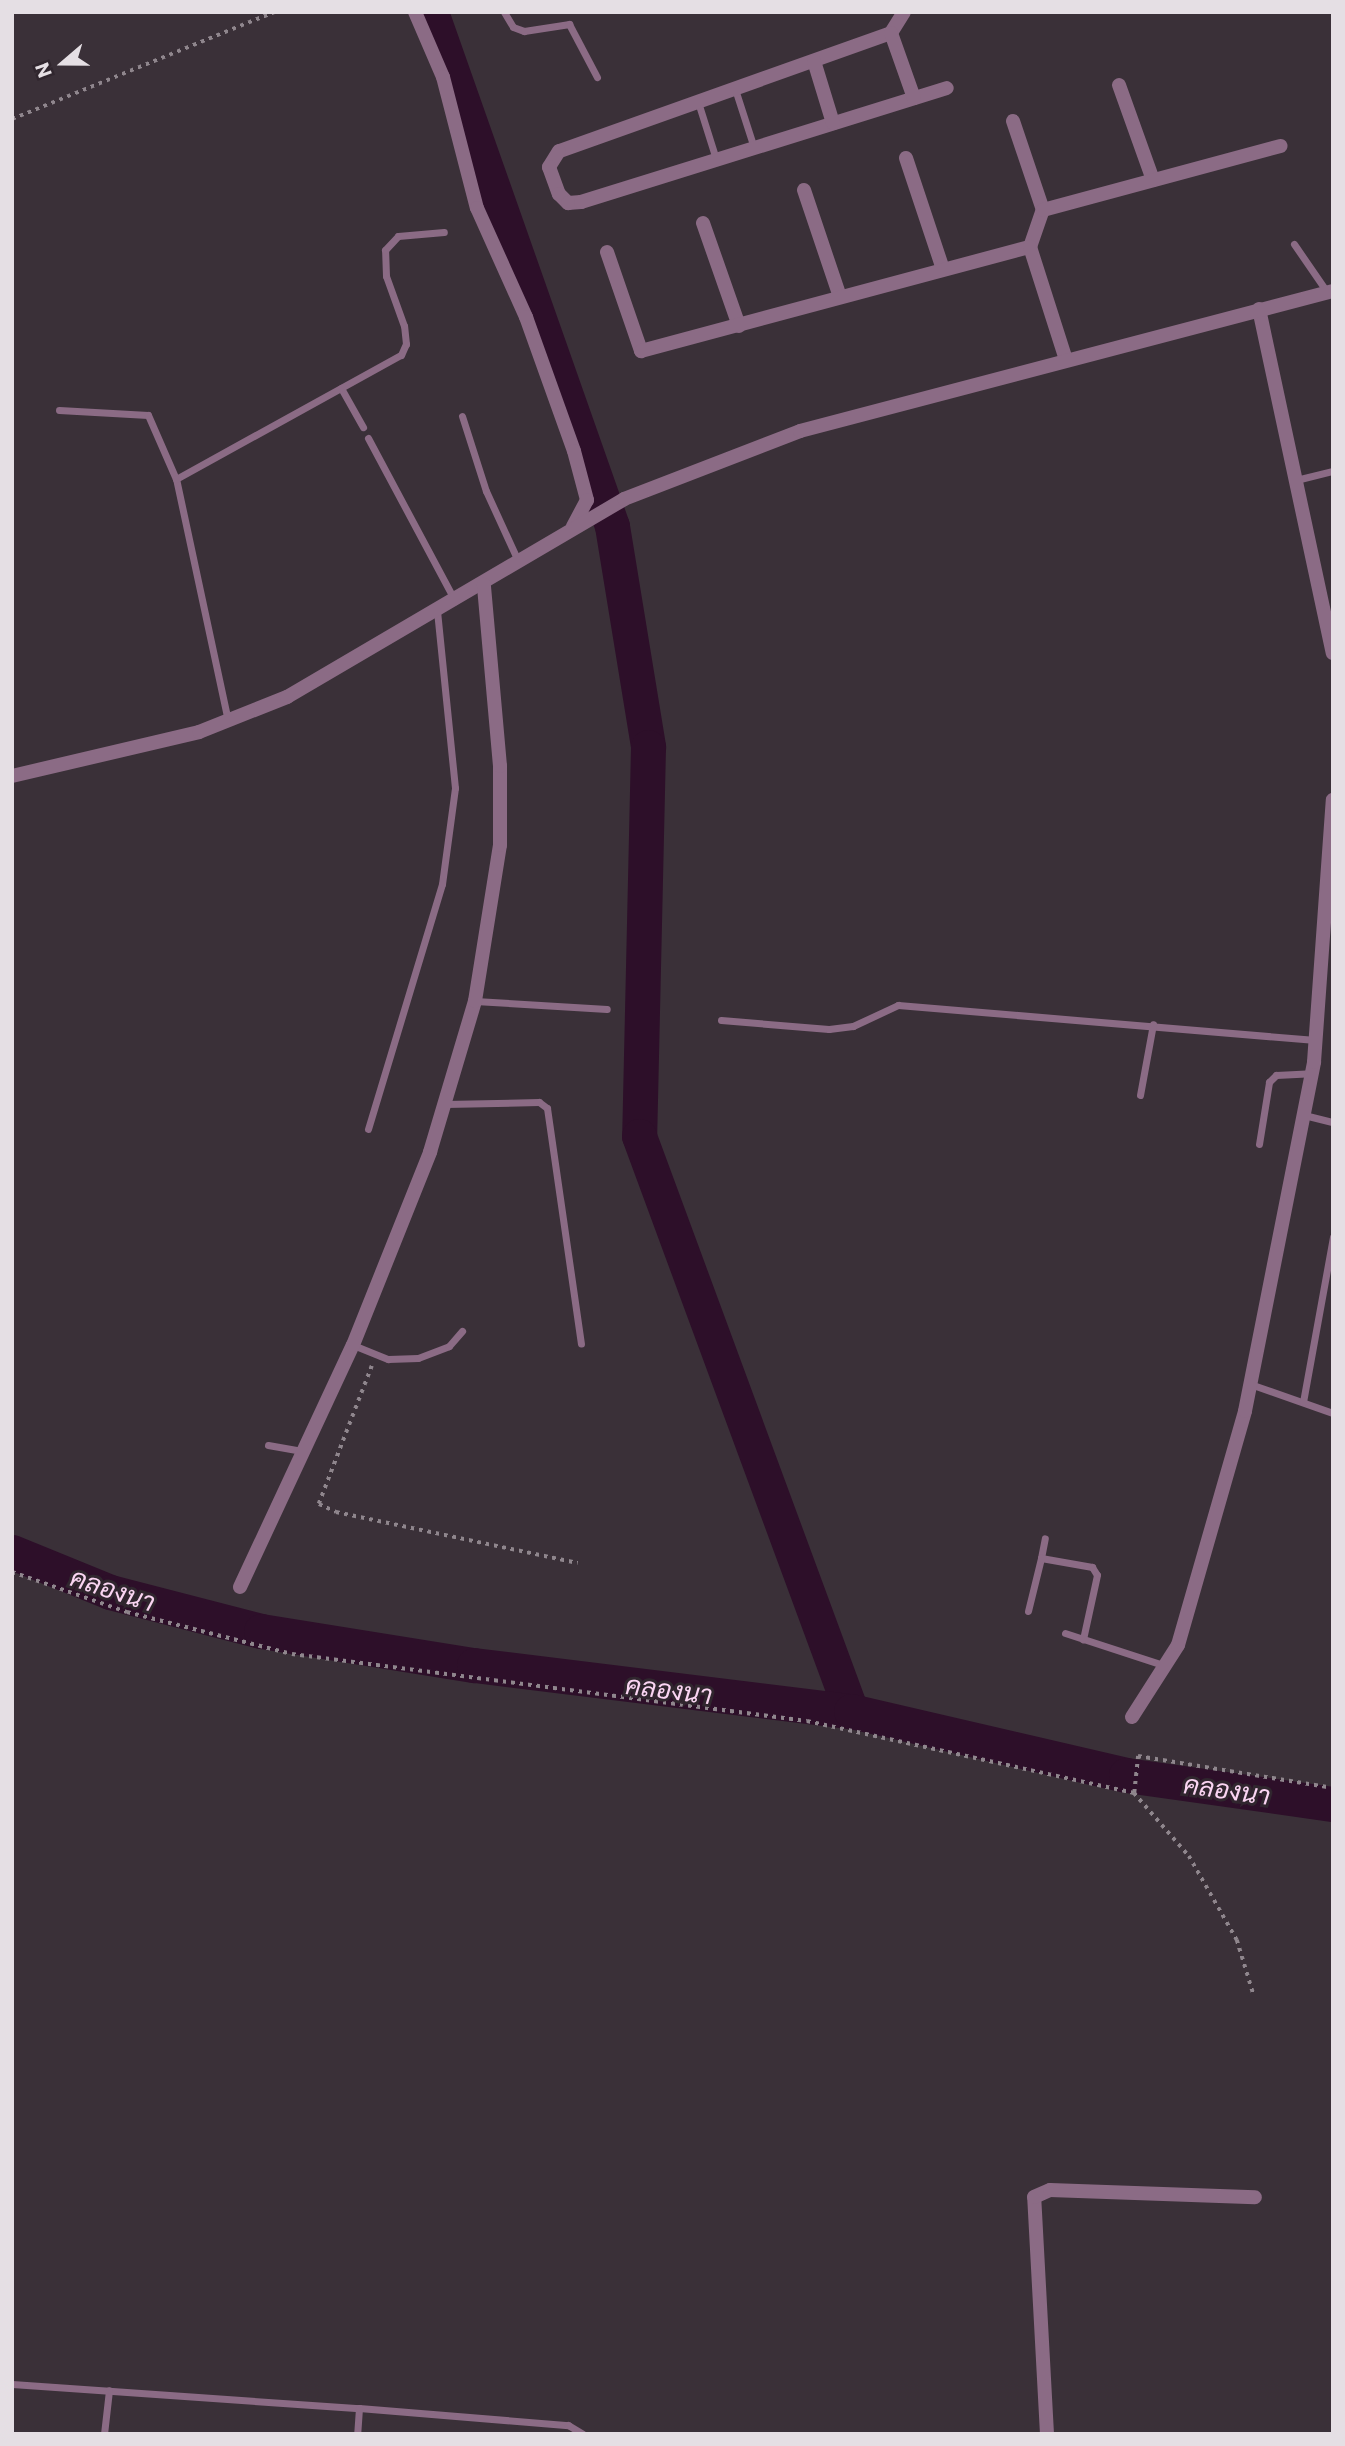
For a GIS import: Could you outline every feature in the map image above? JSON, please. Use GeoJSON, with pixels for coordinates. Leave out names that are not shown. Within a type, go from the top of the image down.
{"type":"FeatureCollection","features":[{"type":"Feature","properties":{"kind":"street"},"geometry":{"type":"LineString","coordinates":[[415,12],[443,77],[477,208],[526,317],[584,481],[587,500],[575,525]]}},
{"type":"Feature","properties":{"kind":"street"},"geometry":{"type":"LineString","coordinates":[[904,12],[891,33],[559,151],[550,167],[568,203],[947,88]]}},
{"type":"Feature","properties":{"kind":"street"},"geometry":{"type":"LineString","coordinates":[[891,33],[914,98]]}},
{"type":"Feature","properties":{"kind":"street"},"geometry":{"type":"LineString","coordinates":[[814,61],[833,123]]}},
{"type":"Feature","properties":{"kind":"street"},"geometry":{"type":"LineString","coordinates":[[1119,85],[1153,180]]}},
{"type":"Feature","properties":{"kind":"street"},"geometry":{"type":"LineString","coordinates":[[1013,121],[1042,210],[1030,247],[1066,360]]}},
{"type":"Feature","properties":{"kind":"street"},"geometry":{"type":"LineString","coordinates":[[1042,210],[1281,146]]}},
{"type":"Feature","properties":{"kind":"street"},"geometry":{"type":"LineString","coordinates":[[906,158],[943,269]]}},
{"type":"Feature","properties":{"kind":"street"},"geometry":{"type":"LineString","coordinates":[[804,190],[840,297]]}},
{"type":"Feature","properties":{"kind":"street"},"geometry":{"type":"LineString","coordinates":[[703,223],[738,326]]}},
{"type":"Feature","properties":{"kind":"street"},"geometry":{"type":"LineString","coordinates":[[607,252],[642,351],[1030,247]]}},
{"type":"Feature","properties":{"kind":"street"},"geometry":{"type":"LineString","coordinates":[[12,776],[229,721],[287,697],[484,585],[575,525],[624,499],[800,431],[1330,292]]}},
{"type":"Feature","properties":{"kind":"street"},"geometry":{"type":"LineString","coordinates":[[1259,309],[1333,653]]}},
{"type":"Feature","properties":{"kind":"street"},"geometry":{"type":"LineString","coordinates":[[240,1587],[353,1345],[445,1104],[475,1001],[500,845],[498,740],[484,585]]}},
{"type":"Feature","properties":{"kind":"street"},"geometry":{"type":"LineString","coordinates":[[1132,1717],[1166,1666],[1217,1521],[1250,1384],[1317,1040],[1333,800]]}},
{"type":"Feature","properties":{"kind":"street"},"geometry":{"type":"LineString","coordinates":[[1048,2434],[1034,2197],[1050,2190],[1255,2197]]}},
{"type":"Feature","properties":{"kind":"lane"},"geometry":{"type":"LineString","coordinates":[[504,12],[513,27],[524,31],[569,24],[597,77]]}},
{"type":"Feature","properties":{"kind":"lane"},"geometry":{"type":"LineString","coordinates":[[735,89],[754,148]]}},
{"type":"Feature","properties":{"kind":"lane"},"geometry":{"type":"LineString","coordinates":[[698,102],[716,159]]}},
{"type":"Feature","properties":{"kind":"lane"},"geometry":{"type":"LineString","coordinates":[[176,479],[387,365],[406,344],[384,267],[388,242],[444,232]]}},
{"type":"Feature","properties":{"kind":"lane"},"geometry":{"type":"LineString","coordinates":[[1294,244],[1330,292]]}},
{"type":"Feature","properties":{"kind":"lane"},"geometry":{"type":"LineString","coordinates":[[341,388],[363,427]]}},
{"type":"Feature","properties":{"kind":"lane"},"geometry":{"type":"LineString","coordinates":[[59,410],[148,415],[176,479],[229,721]]}},
{"type":"Feature","properties":{"kind":"lane"},"geometry":{"type":"LineString","coordinates":[[462,415],[486,491],[519,563]]}},
{"type":"Feature","properties":{"kind":"lane"},"geometry":{"type":"LineString","coordinates":[[368,438],[456,601]]}},
{"type":"Feature","properties":{"kind":"lane"},"geometry":{"type":"LineString","coordinates":[[1296,480],[1333,471]]}},
{"type":"Feature","properties":{"kind":"lane"},"geometry":{"type":"LineString","coordinates":[[368,1129],[442,884],[455,788],[437,612]]}},
{"type":"Feature","properties":{"kind":"lane"},"geometry":{"type":"LineString","coordinates":[[475,1001],[607,1009]]}},
{"type":"Feature","properties":{"kind":"lane"},"geometry":{"type":"LineString","coordinates":[[721,1020],[829,1029],[853,1026],[898,1005],[1153,1024],[1317,1040]]}},
{"type":"Feature","properties":{"kind":"lane"},"geometry":{"type":"LineString","coordinates":[[1140,1095],[1153,1024]]}},
{"type":"Feature","properties":{"kind":"lane"},"geometry":{"type":"LineString","coordinates":[[1259,1144],[1269,1082],[1276,1075],[1312,1073]]}},
{"type":"Feature","properties":{"kind":"lane"},"geometry":{"type":"LineString","coordinates":[[445,1104],[538,1102],[547,1108],[581,1345]]}},
{"type":"Feature","properties":{"kind":"lane"},"geometry":{"type":"LineString","coordinates":[[1304,1115],[1333,1122]]}},
{"type":"Feature","properties":{"kind":"lane"},"geometry":{"type":"LineString","coordinates":[[1303,1402],[1333,1237]]}},
{"type":"Feature","properties":{"kind":"lane"},"geometry":{"type":"LineString","coordinates":[[353,1345],[377,1354],[418,1358],[449,1346],[462,1331]]}},
{"type":"Feature","properties":{"kind":"lane"},"geometry":{"type":"LineString","coordinates":[[1250,1384],[1333,1413]]}},
{"type":"Feature","properties":{"kind":"lane"},"geometry":{"type":"LineString","coordinates":[[268,1445],[303,1452]]}},
{"type":"Feature","properties":{"kind":"lane"},"geometry":{"type":"LineString","coordinates":[[1028,1611],[1045,1538]]}},
{"type":"Feature","properties":{"kind":"lane"},"geometry":{"type":"LineString","coordinates":[[1041,1558],[1096,1570],[1083,1639]]}},
{"type":"Feature","properties":{"kind":"lane"},"geometry":{"type":"LineString","coordinates":[[1065,1633],[1166,1666]]}},
{"type":"Feature","properties":{"kind":"lane"},"geometry":{"type":"LineString","coordinates":[[12,2384],[568,2425],[583,2434]]}},
{"type":"Feature","properties":{"kind":"lane"},"geometry":{"type":"LineString","coordinates":[[104,2434],[109,2390]]}},
{"type":"Feature","properties":{"kind":"lane"},"geometry":{"type":"LineString","coordinates":[[357,2434],[359,2408]]}},
{"type":"Feature","properties":{"kind":"path"},"geometry":{"type":"LineString","coordinates":[[12,119],[274,12]]}},
{"type":"Feature","properties":{"kind":"path"},"geometry":{"type":"LineString","coordinates":[[377,1354],[319,1504],[336,1512],[578,1563]]}},
{"type":"Feature","properties":{"kind":"path"},"geometry":{"type":"LineString","coordinates":[[12,1572],[127,1612],[292,1654],[807,1721],[1134,1793],[1189,1856],[1237,1940],[1254,1996]]}},
{"type":"Feature","properties":{"kind":"path"},"geometry":{"type":"LineString","coordinates":[[1134,1793],[1138,1756],[1333,1788]]}},
{"type":"Feature","properties":{"kind":"waterway"},"geometry":{"type":"LineString","coordinates":[[431,12],[612,526],[648,747],[639,1136],[851,1711]]}},
{"type":"Feature","properties":{"kind":"waterway","name":"คลองนา"},"geometry":{"type":"LineString","coordinates":[[12,1552],[110,1592],[261,1631],[474,1665],[851,1711],[1126,1775],[1333,1804]]}}]}
